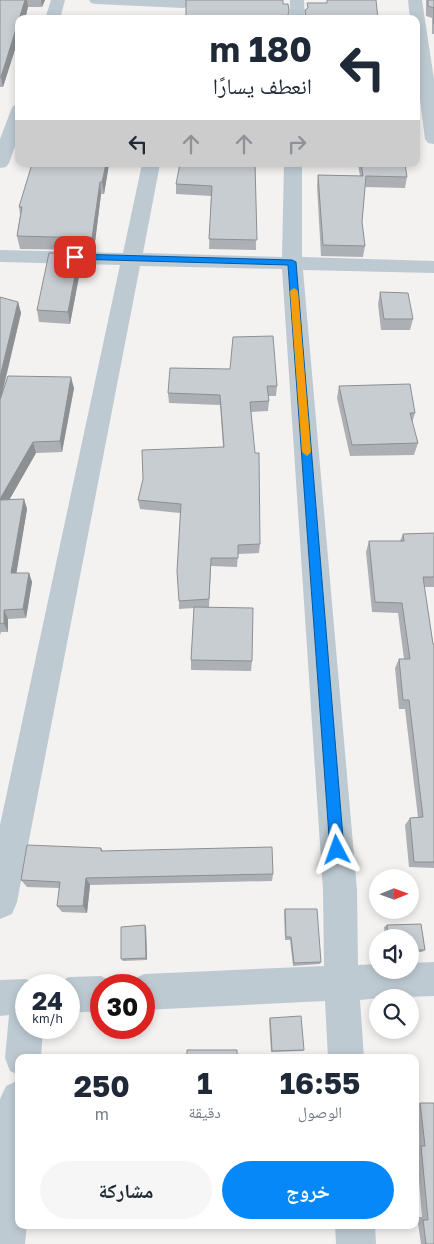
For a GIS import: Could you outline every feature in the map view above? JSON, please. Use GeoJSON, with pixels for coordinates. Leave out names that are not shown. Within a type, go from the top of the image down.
{"type":"FeatureCollection","features":[{"type":"Feature","properties":{"kind":"street"},"geometry":{"type":"LineString","coordinates":[[53,15],[58,0]]}},
{"type":"Feature","properties":{"kind":"street"},"geometry":{"type":"LineString","coordinates":[[96,0],[184,2],[181,15]]}},
{"type":"Feature","properties":{"kind":"street"},"geometry":{"type":"LineString","coordinates":[[296,15],[297,0]]}},
{"type":"Feature","properties":{"kind":"street"},"geometry":{"type":"LineString","coordinates":[[415,0],[417,15]]}},
{"type":"Feature","properties":{"kind":"street"},"geometry":{"type":"LineString","coordinates":[[420,38],[434,139]]}},
{"type":"Feature","properties":{"kind":"street"},"geometry":{"type":"LineString","coordinates":[[0,163],[15,121]]}},
{"type":"Feature","properties":{"kind":"street"},"geometry":{"type":"LineString","coordinates":[[0,902],[150,167]]}},
{"type":"Feature","properties":{"kind":"street"},"geometry":{"type":"LineString","coordinates":[[293,167],[292,262],[340,890],[341,982],[346,1054]]}},
{"type":"Feature","properties":{"kind":"street"},"geometry":{"type":"LineString","coordinates":[[0,256],[434,267]]}},
{"type":"Feature","properties":{"kind":"street"},"geometry":{"type":"LineString","coordinates":[[155,991],[434,979]]}},
{"type":"Feature","properties":{"kind":"street"},"geometry":{"type":"LineString","coordinates":[[0,998],[15,997]]}},
{"type":"Feature","properties":{"kind":"street"},"geometry":{"type":"LineString","coordinates":[[23,1054],[24,1039]]}},
{"type":"Feature","properties":{"kind":"street"},"geometry":{"type":"LineString","coordinates":[[6,1244],[15,1144]]}},
{"type":"Feature","properties":{"kind":"street"},"geometry":{"type":"LineString","coordinates":[[355,1229],[356,1244]]}},
{"type":"Feature","properties":{"kind":"building"},"geometry":{"type":"Polygon","coordinates":[[[0,0],[25,0],[20,15],[15,15],[15,32],[0,77],[0,0]]]}},
{"type":"Feature","properties":{"kind":"building"},"geometry":{"type":"Polygon","coordinates":[[[186,0],[283,0],[283,4],[288,4],[289,11],[288,15],[186,15],[186,0]]]}},
{"type":"Feature","properties":{"kind":"building"},"geometry":{"type":"Polygon","coordinates":[[[327,0],[376,0],[378,15],[306,15],[305,10],[308,8],[307,3],[327,3],[327,0]]]}},
{"type":"Feature","properties":{"kind":"building"},"geometry":{"type":"Polygon","coordinates":[[[428,0],[434,0],[434,8],[428,6],[428,0]]]}},
{"type":"Feature","properties":{"kind":"building"},"geometry":{"type":"Polygon","coordinates":[[[31,167],[105,167],[102,182],[100,182],[92,238],[17,236],[22,207],[19,207],[31,167]]]}},
{"type":"Feature","properties":{"kind":"building"},"geometry":{"type":"Polygon","coordinates":[[[179,167],[255,167],[257,240],[209,239],[212,186],[176,184],[179,167]]]}},
{"type":"Feature","properties":{"kind":"building"},"geometry":{"type":"Polygon","coordinates":[[[362,167],[405,167],[407,177],[366,176],[362,222],[365,246],[323,245],[318,175],[363,176],[362,167]]]}},
{"type":"Feature","properties":{"kind":"building"},"geometry":{"type":"Polygon","coordinates":[[[49,253],[79,254],[68,312],[37,310],[49,253]]]}},
{"type":"Feature","properties":{"kind":"building"},"geometry":{"type":"Polygon","coordinates":[[[380,292],[408,293],[413,319],[384,319],[380,292]]]}},
{"type":"Feature","properties":{"kind":"building"},"geometry":{"type":"Polygon","coordinates":[[[0,297],[18,302],[0,377],[0,297]]]}},
{"type":"Feature","properties":{"kind":"building"},"geometry":{"type":"Polygon","coordinates":[[[273,336],[277,386],[267,386],[269,401],[250,402],[255,453],[259,453],[260,544],[238,545],[238,558],[211,558],[209,599],[179,601],[177,571],[181,504],[138,500],[143,479],[142,450],[224,447],[220,395],[168,393],[170,368],[230,369],[233,337],[273,336]]]}},
{"type":"Feature","properties":{"kind":"building"},"geometry":{"type":"Polygon","coordinates":[[[8,376],[71,377],[60,441],[33,442],[0,499],[0,400],[8,376]]]}},
{"type":"Feature","properties":{"kind":"building"},"geometry":{"type":"Polygon","coordinates":[[[410,384],[415,413],[410,413],[418,443],[352,445],[339,386],[410,384]]]}},
{"type":"Feature","properties":{"kind":"building"},"geometry":{"type":"Polygon","coordinates":[[[24,499],[11,573],[29,573],[23,609],[4,610],[4,624],[0,623],[0,500],[24,499]]]}},
{"type":"Feature","properties":{"kind":"building"},"geometry":{"type":"Polygon","coordinates":[[[434,533],[434,577],[423,577],[434,644],[434,862],[414,862],[410,818],[423,817],[409,700],[403,700],[399,659],[410,659],[402,603],[375,602],[369,541],[404,541],[403,534],[434,533]]]}},
{"type":"Feature","properties":{"kind":"building"},"geometry":{"type":"Polygon","coordinates":[[[194,607],[253,608],[252,661],[191,660],[194,607]]]}},
{"type":"Feature","properties":{"kind":"building"},"geometry":{"type":"Polygon","coordinates":[[[27,845],[101,848],[101,851],[272,847],[273,874],[86,878],[83,906],[57,906],[60,882],[21,880],[27,845]]]}},
{"type":"Feature","properties":{"kind":"building"},"geometry":{"type":"Polygon","coordinates":[[[285,909],[317,909],[321,962],[294,963],[291,937],[286,937],[285,909]]]}},
{"type":"Feature","properties":{"kind":"building"},"geometry":{"type":"Polygon","coordinates":[[[421,924],[425,950],[419,950],[419,929],[387,929],[387,925],[421,924]]]}},
{"type":"Feature","properties":{"kind":"building"},"geometry":{"type":"Polygon","coordinates":[[[145,925],[146,958],[121,959],[121,927],[145,925]]]}},
{"type":"Feature","properties":{"kind":"building"},"geometry":{"type":"Polygon","coordinates":[[[301,1016],[304,1050],[272,1051],[270,1018],[301,1016]]]}},
{"type":"Feature","properties":{"kind":"building"},"geometry":{"type":"Polygon","coordinates":[[[187,1050],[237,1050],[237,1054],[187,1054],[187,1050]]]}},
{"type":"Feature","properties":{"kind":"building"},"geometry":{"type":"Polygon","coordinates":[[[420,1103],[434,1103],[434,1244],[426,1244],[423,1220],[428,1220],[421,1146],[425,1146],[420,1103]]]}},
{"type":"Feature","properties":{"kind":"slow traffic"},"geometry":{"type":"LineString","coordinates":[[294,291],[307,452]]}},
{"type":"Feature","properties":{"kind":"route"},"geometry":{"type":"LineString","coordinates":[[75,257],[292,262],[337,850]]}}]}
